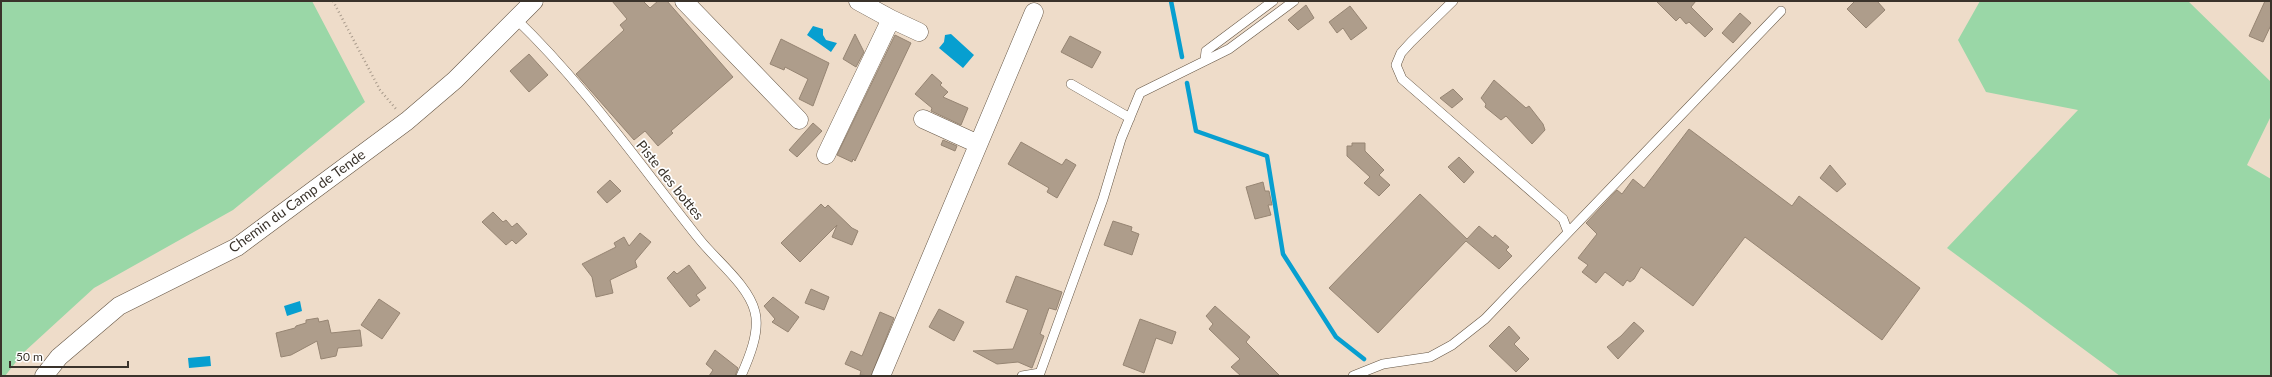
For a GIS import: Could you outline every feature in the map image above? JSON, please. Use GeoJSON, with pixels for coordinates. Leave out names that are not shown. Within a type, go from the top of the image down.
{"type":"FeatureCollection","features":[{"type":"Feature","properties":{"kind":"street","name":"Chemin du Camp de Tende"},"geometry":{"type":"LineString","coordinates":[[44,376],[58,357],[119,306],[237,247],[407,121],[455,80],[515,18],[534,1]]}},
{"type":"Feature","properties":{"kind":"street"},"geometry":{"type":"LineString","coordinates":[[684,1],[799,120]]}},
{"type":"Feature","properties":{"kind":"street"},"geometry":{"type":"LineString","coordinates":[[858,1],[919,32]]}},
{"type":"Feature","properties":{"kind":"street"},"geometry":{"type":"LineString","coordinates":[[881,376],[1034,12]]}},
{"type":"Feature","properties":{"kind":"street"},"geometry":{"type":"LineString","coordinates":[[826,155],[891,19]]}},
{"type":"Feature","properties":{"kind":"street"},"geometry":{"type":"LineString","coordinates":[[923,119],[978,144]]}},
{"type":"Feature","properties":{"kind":"lane"},"geometry":{"type":"LineString","coordinates":[[1204,60],[1206,51],[1273,1]]}},
{"type":"Feature","properties":{"kind":"lane"},"geometry":{"type":"LineString","coordinates":[[1022,376],[1040,373],[1140,93],[1204,60],[1229,49],[1294,1]]}},
{"type":"Feature","properties":{"kind":"lane"},"geometry":{"type":"LineString","coordinates":[[1453,1],[1401,54],[1396,65],[1402,79],[1563,219],[1568,232]]}},
{"type":"Feature","properties":{"kind":"lane"},"geometry":{"type":"LineString","coordinates":[[1353,376],[1383,364],[1430,356],[1452,345],[1485,319],[1781,11]]}},
{"type":"Feature","properties":{"kind":"lane","name":"Piste des bottes"},"geometry":{"type":"LineString","coordinates":[[515,18],[583,92],[701,241],[744,290],[755,312],[755,331],[750,355],[741,376]]}},
{"type":"Feature","properties":{"kind":"lane"},"geometry":{"type":"LineString","coordinates":[[1071,84],[1130,118]]}},
{"type":"Feature","properties":{"kind":"path"},"geometry":{"type":"LineString","coordinates":[[333,1],[380,90],[407,121]]}},
{"type":"Feature","properties":{"kind":"green space"},"geometry":{"type":"Polygon","coordinates":[[[1,1],[312,1],[365,102],[233,210],[94,288],[23,353],[5,376],[1,376],[1,1]]]}},
{"type":"Feature","properties":{"kind":"green space"},"geometry":{"type":"Polygon","coordinates":[[[1980,1],[2188,1],[2271,82],[2271,116],[2247,165],[2271,179],[2271,376],[2120,376],[1947,248],[2078,110],[1986,92],[1958,40],[1980,1]]]}},
{"type":"Feature","properties":{"kind":"water"},"geometry":{"type":"Polygon","coordinates":[[[813,26],[823,29],[823,35],[826,40],[837,43],[831,52],[807,35],[813,26]]]}},
{"type":"Feature","properties":{"kind":"water"},"geometry":{"type":"Polygon","coordinates":[[[951,34],[974,55],[963,68],[939,48],[944,42],[945,35],[951,34]]]}},
{"type":"Feature","properties":{"kind":"water"},"geometry":{"type":"Polygon","coordinates":[[[300,301],[302,311],[287,316],[284,306],[300,301]]]}},
{"type":"Feature","properties":{"kind":"water"},"geometry":{"type":"Polygon","coordinates":[[[210,356],[211,366],[189,368],[188,358],[210,356]]]}},
{"type":"Feature","properties":{"kind":"building"},"geometry":{"type":"Polygon","coordinates":[[[612,1],[643,1],[650,8],[658,1],[667,1],[733,77],[671,131],[673,133],[658,146],[645,131],[634,140],[576,74],[624,30],[620,25],[627,19],[612,1]]]}},
{"type":"Feature","properties":{"kind":"building"},"geometry":{"type":"Polygon","coordinates":[[[1656,1],[1696,1],[1691,7],[1713,29],[1705,37],[1689,22],[1686,24],[1680,17],[1676,21],[1656,1]]]}},
{"type":"Feature","properties":{"kind":"building"},"geometry":{"type":"Polygon","coordinates":[[[1855,1],[1877,1],[1885,10],[1866,28],[1847,9],[1855,1]]]}},
{"type":"Feature","properties":{"kind":"building"},"geometry":{"type":"Polygon","coordinates":[[[2265,1],[2271,1],[2271,25],[2263,42],[2249,36],[2265,1]]]}},
{"type":"Feature","properties":{"kind":"building"},"geometry":{"type":"Polygon","coordinates":[[[1306,5],[1314,18],[1298,30],[1288,20],[1306,5]]]}},
{"type":"Feature","properties":{"kind":"building"},"geometry":{"type":"Polygon","coordinates":[[[1350,6],[1367,28],[1351,40],[1343,28],[1337,33],[1329,22],[1350,6]]]}},
{"type":"Feature","properties":{"kind":"building"},"geometry":{"type":"Polygon","coordinates":[[[1740,13],[1751,23],[1733,43],[1722,33],[1740,13]]]}},
{"type":"Feature","properties":{"kind":"building"},"geometry":{"type":"Polygon","coordinates":[[[855,34],[864,52],[856,67],[843,59],[855,34]]]}},
{"type":"Feature","properties":{"kind":"building"},"geometry":{"type":"Polygon","coordinates":[[[895,35],[911,43],[855,161],[853,159],[852,162],[837,155],[895,35]]]}},
{"type":"Feature","properties":{"kind":"building"},"geometry":{"type":"Polygon","coordinates":[[[1070,36],[1101,52],[1092,68],[1061,52],[1070,36]]]}},
{"type":"Feature","properties":{"kind":"building"},"geometry":{"type":"Polygon","coordinates":[[[781,39],[829,63],[813,106],[799,99],[808,79],[785,67],[784,70],[770,64],[781,39]]]}},
{"type":"Feature","properties":{"kind":"building"},"geometry":{"type":"Polygon","coordinates":[[[529,54],[548,75],[529,92],[510,71],[529,54]]]}},
{"type":"Feature","properties":{"kind":"building"},"geometry":{"type":"Polygon","coordinates":[[[932,74],[942,83],[940,85],[948,92],[943,97],[968,108],[961,125],[931,111],[932,108],[915,94],[932,74]]]}},
{"type":"Feature","properties":{"kind":"building"},"geometry":{"type":"Polygon","coordinates":[[[1494,80],[1526,108],[1529,106],[1543,124],[1545,130],[1532,144],[1506,116],[1501,120],[1485,107],[1486,104],[1481,98],[1494,80]]]}},
{"type":"Feature","properties":{"kind":"building"},"geometry":{"type":"Polygon","coordinates":[[[1453,89],[1463,99],[1452,108],[1440,98],[1453,89]]]}},
{"type":"Feature","properties":{"kind":"building"},"geometry":{"type":"Polygon","coordinates":[[[813,123],[822,131],[797,157],[789,150],[813,123]]]}},
{"type":"Feature","properties":{"kind":"building"},"geometry":{"type":"Polygon","coordinates":[[[1689,129],[1792,206],[1799,196],[1920,288],[1882,340],[1745,237],[1693,306],[1641,267],[1634,279],[1630,282],[1627,280],[1623,286],[1605,272],[1596,283],[1582,272],[1588,265],[1578,258],[1597,234],[1586,223],[1617,190],[1622,194],[1633,179],[1644,188],[1689,129]]]}},
{"type":"Feature","properties":{"kind":"building"},"geometry":{"type":"Polygon","coordinates":[[[943,140],[957,146],[955,151],[941,145],[943,140]]]}},
{"type":"Feature","properties":{"kind":"building"},"geometry":{"type":"Polygon","coordinates":[[[1021,142],[1062,165],[1066,159],[1076,165],[1057,198],[1047,192],[1049,188],[1008,164],[1021,142]]]}},
{"type":"Feature","properties":{"kind":"building"},"geometry":{"type":"Polygon","coordinates":[[[1352,143],[1365,143],[1365,151],[1384,170],[1379,175],[1390,185],[1379,196],[1364,183],[1370,177],[1347,156],[1347,146],[1352,146],[1352,143]]]}},
{"type":"Feature","properties":{"kind":"building"},"geometry":{"type":"Polygon","coordinates":[[[1459,157],[1474,172],[1464,183],[1448,167],[1459,157]]]}},
{"type":"Feature","properties":{"kind":"building"},"geometry":{"type":"Polygon","coordinates":[[[1830,165],[1846,184],[1837,192],[1820,178],[1830,165]]]}},
{"type":"Feature","properties":{"kind":"building"},"geometry":{"type":"Polygon","coordinates":[[[610,180],[621,191],[607,203],[597,192],[610,180]]]}},
{"type":"Feature","properties":{"kind":"building"},"geometry":{"type":"Polygon","coordinates":[[[1263,182],[1265,191],[1269,191],[1272,205],[1268,205],[1271,215],[1255,219],[1246,187],[1263,182]]]}},
{"type":"Feature","properties":{"kind":"building"},"geometry":{"type":"Polygon","coordinates":[[[1420,194],[1467,239],[1479,226],[1493,238],[1495,235],[1509,247],[1506,250],[1512,256],[1499,269],[1466,241],[1378,333],[1329,288],[1420,194]]]}},
{"type":"Feature","properties":{"kind":"building"},"geometry":{"type":"Polygon","coordinates":[[[821,204],[825,208],[828,205],[852,228],[858,231],[852,245],[832,237],[837,225],[800,262],[781,243],[821,204]]]}},
{"type":"Feature","properties":{"kind":"building"},"geometry":{"type":"Polygon","coordinates":[[[493,212],[503,222],[506,220],[512,227],[517,223],[527,234],[516,244],[512,240],[506,245],[482,222],[493,212]]]}},
{"type":"Feature","properties":{"kind":"building"},"geometry":{"type":"Polygon","coordinates":[[[1113,221],[1132,227],[1131,231],[1139,234],[1132,255],[1104,245],[1113,221]]]}},
{"type":"Feature","properties":{"kind":"building"},"geometry":{"type":"Polygon","coordinates":[[[640,233],[651,242],[635,261],[637,267],[610,280],[613,293],[596,297],[592,277],[582,264],[616,247],[614,243],[624,237],[629,246],[640,233]]]}},
{"type":"Feature","properties":{"kind":"building"},"geometry":{"type":"Polygon","coordinates":[[[689,265],[706,288],[696,295],[700,300],[690,307],[667,278],[674,271],[677,274],[689,265]]]}},
{"type":"Feature","properties":{"kind":"building"},"geometry":{"type":"Polygon","coordinates":[[[1016,276],[1062,292],[1056,310],[1049,308],[1040,334],[1044,336],[1032,368],[1018,362],[997,364],[973,351],[1013,349],[1028,310],[1006,302],[1016,276]]]}},
{"type":"Feature","properties":{"kind":"building"},"geometry":{"type":"Polygon","coordinates":[[[811,289],[829,297],[824,310],[805,303],[811,289]]]}},
{"type":"Feature","properties":{"kind":"building"},"geometry":{"type":"Polygon","coordinates":[[[773,297],[799,317],[788,332],[772,322],[775,319],[764,306],[773,297]]]}},
{"type":"Feature","properties":{"kind":"building"},"geometry":{"type":"Polygon","coordinates":[[[379,299],[400,313],[382,339],[361,325],[379,299]]]}},
{"type":"Feature","properties":{"kind":"building"},"geometry":{"type":"Polygon","coordinates":[[[1215,306],[1250,337],[1246,342],[1280,376],[1241,376],[1231,367],[1240,359],[1209,329],[1213,324],[1206,316],[1215,306]]]}},
{"type":"Feature","properties":{"kind":"building"},"geometry":{"type":"Polygon","coordinates":[[[939,309],[964,322],[954,341],[929,327],[939,309]]]}},
{"type":"Feature","properties":{"kind":"building"},"geometry":{"type":"Polygon","coordinates":[[[880,312],[894,318],[871,376],[860,375],[861,371],[845,364],[851,351],[862,356],[880,312]]]}},
{"type":"Feature","properties":{"kind":"building"},"geometry":{"type":"Polygon","coordinates":[[[318,318],[319,322],[328,320],[331,333],[360,330],[362,346],[338,348],[336,356],[321,359],[317,341],[291,355],[281,357],[276,333],[295,328],[296,326],[306,323],[306,320],[318,318]]]}},
{"type":"Feature","properties":{"kind":"building"},"geometry":{"type":"Polygon","coordinates":[[[1140,319],[1176,332],[1172,344],[1156,338],[1144,373],[1123,365],[1140,319]]]}},
{"type":"Feature","properties":{"kind":"building"},"geometry":{"type":"Polygon","coordinates":[[[1634,322],[1644,331],[1618,359],[1607,347],[1621,336],[1634,322]]]}},
{"type":"Feature","properties":{"kind":"building"},"geometry":{"type":"Polygon","coordinates":[[[1509,326],[1520,338],[1514,344],[1529,359],[1516,372],[1489,346],[1509,326]]]}},
{"type":"Feature","properties":{"kind":"building"},"geometry":{"type":"Polygon","coordinates":[[[715,350],[738,368],[735,376],[709,376],[713,370],[706,364],[715,350]]]}},
{"type":"Feature","properties":{"kind":"waterway"},"geometry":{"type":"LineString","coordinates":[[1171,1],[1182,57]]}},
{"type":"Feature","properties":{"kind":"waterway"},"geometry":{"type":"LineString","coordinates":[[1187,83],[1196,131],[1267,156],[1283,254],[1336,337],[1364,359]]}}]}
